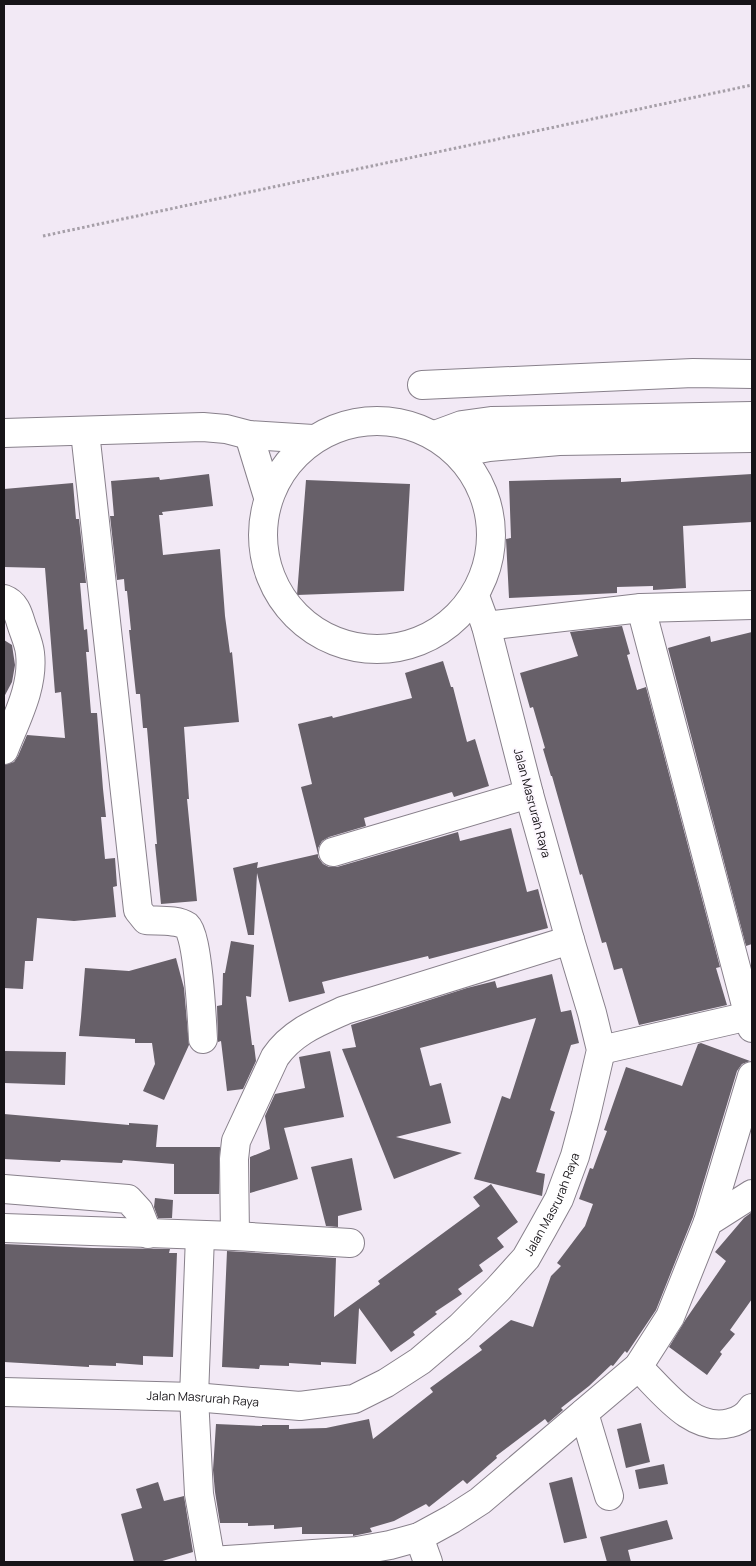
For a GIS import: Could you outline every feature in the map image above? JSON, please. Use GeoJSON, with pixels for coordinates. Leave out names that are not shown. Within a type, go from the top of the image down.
{"type":"FeatureCollection","features":[{"type":"Feature","properties":{"kind":"street"},"geometry":{"type":"LineString","coordinates":[[422,385],[693,373],[752,374]]}},
{"type":"Feature","properties":{"kind":"street"},"geometry":{"type":"LineString","coordinates":[[435,435],[462,425],[491,421],[752,416]]}},
{"type":"Feature","properties":{"kind":"street"},"geometry":{"type":"LineString","coordinates":[[384,420],[413,425],[435,435],[458,453],[485,492],[492,527],[489,563],[475,596],[450,624],[417,642],[381,650],[344,645],[310,629],[284,603],[266,570],[261,534],[268,496],[286,464],[314,439],[347,424],[384,420]]}},
{"type":"Feature","properties":{"kind":"street"},"geometry":{"type":"LineString","coordinates":[[4,433],[203,427],[226,429],[249,435],[314,439]]}},
{"type":"Feature","properties":{"kind":"street"},"geometry":{"type":"LineString","coordinates":[[86,432],[138,910],[146,920],[181,923],[189,928],[195,946],[203,1039]]}},
{"type":"Feature","properties":{"kind":"street"},"geometry":{"type":"LineString","coordinates":[[249,435],[268,496]]}},
{"type":"Feature","properties":{"kind":"street"},"geometry":{"type":"LineString","coordinates":[[458,453],[489,447],[559,441],[752,438]]}},
{"type":"Feature","properties":{"kind":"street","name":"Jalan Masrurah Raya"},"geometry":{"type":"LineString","coordinates":[[4,1392],[194,1397],[300,1406],[354,1399],[386,1383],[420,1361],[460,1327],[526,1258],[559,1199],[575,1156],[601,1050],[529,794],[486,626],[475,596]]}},
{"type":"Feature","properties":{"kind":"street"},"geometry":{"type":"LineString","coordinates":[[4,599],[11,602],[17,611],[30,651],[31,670],[26,692],[4,750]]}},
{"type":"Feature","properties":{"kind":"street"},"geometry":{"type":"LineString","coordinates":[[486,626],[641,608],[752,605]]}},
{"type":"Feature","properties":{"kind":"street"},"geometry":{"type":"LineString","coordinates":[[601,1050],[750,1022],[744,962],[641,608]]}},
{"type":"Feature","properties":{"kind":"street"},"geometry":{"type":"LineString","coordinates":[[333,852],[529,794]]}},
{"type":"Feature","properties":{"kind":"street"},"geometry":{"type":"LineString","coordinates":[[235,1236],[234,1159],[236,1142],[283,1045],[320,1021],[345,1010],[570,940]]}},
{"type":"Feature","properties":{"kind":"street"},"geometry":{"type":"LineString","coordinates":[[200,1236],[194,1397],[200,1494],[211,1562],[357,1551],[419,1537],[480,1501],[638,1367],[670,1317],[708,1222],[752,1076]]}},
{"type":"Feature","properties":{"kind":"street"},"geometry":{"type":"LineString","coordinates":[[4,1189],[128,1199],[138,1211],[148,1234]]}},
{"type":"Feature","properties":{"kind":"street"},"geometry":{"type":"LineString","coordinates":[[708,1222],[752,1194]]}},
{"type":"Feature","properties":{"kind":"street"},"geometry":{"type":"LineString","coordinates":[[4,1228],[350,1242]]}},
{"type":"Feature","properties":{"kind":"street"},"geometry":{"type":"LineString","coordinates":[[638,1367],[682,1410],[695,1419],[712,1424],[737,1422],[752,1408]]}},
{"type":"Feature","properties":{"kind":"street"},"geometry":{"type":"LineString","coordinates":[[584,1413],[609,1496]]}},
{"type":"Feature","properties":{"kind":"street"},"geometry":{"type":"LineString","coordinates":[[419,1537],[428,1562]]}},
{"type":"Feature","properties":{"kind":"path"},"geometry":{"type":"LineString","coordinates":[[43,236],[752,85]]}},
{"type":"Feature","properties":{"kind":"building"},"geometry":{"type":"Polygon","coordinates":[[[209,474],[213,506],[162,512],[163,515],[159,515],[163,555],[220,549],[225,616],[230,653],[232,652],[239,722],[184,727],[189,799],[187,799],[197,901],[161,904],[147,728],[143,728],[140,694],[136,694],[127,591],[125,591],[124,579],[117,580],[110,516],[114,516],[111,481],[159,477],[160,480],[209,474]]]}},
{"type":"Feature","properties":{"kind":"building"},"geometry":{"type":"Polygon","coordinates":[[[752,474],[752,522],[683,526],[686,588],[653,590],[653,586],[617,587],[617,593],[509,598],[506,539],[511,538],[509,481],[621,478],[621,482],[752,474]]]}},
{"type":"Feature","properties":{"kind":"building"},"geometry":{"type":"Polygon","coordinates":[[[306,480],[410,484],[404,591],[297,595],[306,480]]]}},
{"type":"Feature","properties":{"kind":"building"},"geometry":{"type":"Polygon","coordinates":[[[73,483],[76,519],[79,519],[86,583],[80,583],[84,630],[87,629],[89,652],[86,652],[91,713],[97,713],[106,817],[101,817],[105,859],[115,858],[117,886],[113,887],[116,917],[74,921],[37,918],[33,961],[25,961],[23,989],[4,988],[4,765],[14,762],[27,735],[65,738],[61,692],[55,693],[45,568],[4,567],[4,489],[73,483]]]}},
{"type":"Feature","properties":{"kind":"building"},"geometry":{"type":"Polygon","coordinates":[[[622,626],[630,654],[627,655],[637,690],[646,687],[720,967],[716,968],[727,1005],[639,1025],[622,968],[614,970],[606,942],[602,943],[543,749],[545,748],[533,707],[530,708],[520,673],[578,656],[570,632],[622,626]]]}},
{"type":"Feature","properties":{"kind":"building"},"geometry":{"type":"Polygon","coordinates":[[[752,632],[752,944],[746,946],[668,648],[710,636],[711,642],[752,632]]]}},
{"type":"Feature","properties":{"kind":"building"},"geometry":{"type":"Polygon","coordinates":[[[4,640],[12,645],[15,665],[12,682],[4,697],[4,640]]]}},
{"type":"Feature","properties":{"kind":"building"},"geometry":{"type":"Polygon","coordinates":[[[443,661],[451,687],[453,687],[467,742],[475,739],[489,786],[454,797],[452,792],[364,818],[366,826],[329,837],[322,841],[318,848],[318,854],[301,787],[312,784],[298,724],[332,716],[333,718],[412,698],[405,673],[443,661]]]}},
{"type":"Feature","properties":{"kind":"building"},"geometry":{"type":"Polygon","coordinates":[[[511,828],[527,892],[538,889],[548,928],[429,959],[428,956],[322,982],[325,993],[289,1002],[257,873],[254,935],[248,935],[233,868],[258,862],[257,868],[318,854],[323,864],[329,867],[337,867],[458,832],[460,841],[511,828]]]}},
{"type":"Feature","properties":{"kind":"building"},"geometry":{"type":"Polygon","coordinates":[[[231,941],[254,945],[251,997],[246,996],[252,1045],[254,1045],[256,1061],[243,1089],[227,1091],[221,1041],[218,1042],[217,1006],[222,1005],[223,973],[225,973],[231,941]]]}},
{"type":"Feature","properties":{"kind":"building"},"geometry":{"type":"Polygon","coordinates":[[[176,958],[184,988],[189,1045],[164,1100],[143,1091],[155,1064],[152,1043],[135,1043],[135,1039],[79,1036],[85,968],[129,971],[176,958]]]}},
{"type":"Feature","properties":{"kind":"building"},"geometry":{"type":"Polygon","coordinates":[[[552,974],[561,1012],[571,1010],[579,1043],[571,1045],[550,1110],[555,1112],[536,1172],[545,1174],[542,1196],[474,1179],[502,1096],[510,1099],[536,1018],[420,1048],[430,1086],[441,1083],[451,1123],[396,1137],[462,1153],[394,1179],[342,1049],[356,1047],[351,1025],[467,988],[495,981],[497,988],[552,974]]]}},
{"type":"Feature","properties":{"kind":"building"},"geometry":{"type":"Polygon","coordinates":[[[701,1043],[750,1061],[742,1064],[737,1071],[693,1217],[656,1310],[627,1353],[625,1351],[613,1366],[611,1365],[589,1386],[561,1408],[563,1410],[548,1423],[545,1419],[496,1456],[497,1458],[467,1484],[463,1480],[429,1507],[426,1504],[394,1521],[370,1528],[372,1532],[353,1536],[353,1534],[302,1534],[302,1527],[274,1529],[274,1525],[248,1526],[248,1523],[220,1523],[213,1470],[216,1424],[289,1425],[289,1429],[326,1428],[369,1419],[373,1439],[433,1392],[430,1388],[482,1350],[479,1346],[511,1320],[533,1327],[551,1276],[561,1266],[557,1263],[585,1226],[593,1204],[579,1199],[590,1168],[593,1169],[607,1131],[604,1130],[626,1067],[682,1086],[698,1044],[701,1043]]]}},
{"type":"Feature","properties":{"kind":"building"},"geometry":{"type":"Polygon","coordinates":[[[4,1051],[66,1052],[65,1085],[4,1083],[4,1051]]]}},
{"type":"Feature","properties":{"kind":"building"},"geometry":{"type":"Polygon","coordinates":[[[330,1051],[344,1117],[284,1128],[298,1179],[250,1193],[250,1157],[270,1149],[265,1116],[275,1094],[305,1088],[299,1057],[330,1051]]]}},
{"type":"Feature","properties":{"kind":"building"},"geometry":{"type":"Polygon","coordinates":[[[4,1114],[129,1125],[129,1123],[158,1125],[156,1147],[220,1147],[219,1194],[174,1194],[174,1164],[123,1160],[122,1163],[4,1159],[4,1114]]]}},
{"type":"Feature","properties":{"kind":"building"},"geometry":{"type":"Polygon","coordinates":[[[352,1158],[362,1210],[338,1216],[338,1227],[326,1226],[311,1167],[352,1158]]]}},
{"type":"Feature","properties":{"kind":"building"},"geometry":{"type":"Polygon","coordinates":[[[491,1184],[518,1222],[497,1238],[504,1247],[479,1265],[483,1271],[458,1289],[462,1294],[435,1312],[437,1314],[413,1332],[415,1335],[391,1352],[359,1308],[356,1364],[321,1362],[321,1365],[289,1363],[289,1366],[260,1365],[259,1369],[222,1367],[227,1251],[336,1258],[334,1317],[380,1284],[378,1281],[480,1206],[473,1197],[491,1184]]]}},
{"type":"Feature","properties":{"kind":"building"},"geometry":{"type":"Polygon","coordinates":[[[155,1198],[173,1200],[172,1218],[158,1218],[154,1207],[155,1198]]]}},
{"type":"Feature","properties":{"kind":"building"},"geometry":{"type":"Polygon","coordinates":[[[752,1212],[752,1299],[730,1330],[735,1334],[720,1352],[722,1354],[707,1375],[669,1347],[726,1261],[715,1252],[744,1218],[752,1212]]]}},
{"type":"Feature","properties":{"kind":"building"},"geometry":{"type":"Polygon","coordinates":[[[4,1244],[170,1249],[169,1253],[177,1253],[173,1357],[143,1356],[143,1365],[116,1363],[116,1366],[89,1365],[89,1367],[4,1362],[4,1244]]]}},
{"type":"Feature","properties":{"kind":"building"},"geometry":{"type":"Polygon","coordinates":[[[641,1423],[650,1462],[626,1468],[617,1429],[641,1423]]]}},
{"type":"Feature","properties":{"kind":"building"},"geometry":{"type":"Polygon","coordinates":[[[664,1464],[668,1484],[639,1489],[635,1470],[664,1464]]]}},
{"type":"Feature","properties":{"kind":"building"},"geometry":{"type":"Polygon","coordinates":[[[572,1477],[587,1538],[564,1543],[549,1483],[572,1477]]]}},
{"type":"Feature","properties":{"kind":"building"},"geometry":{"type":"Polygon","coordinates":[[[158,1482],[164,1501],[184,1496],[193,1552],[159,1562],[134,1562],[121,1514],[142,1508],[136,1489],[158,1482]]]}},
{"type":"Feature","properties":{"kind":"building"},"geometry":{"type":"Polygon","coordinates":[[[667,1520],[673,1539],[628,1550],[631,1562],[607,1562],[600,1537],[667,1520]]]}}]}
